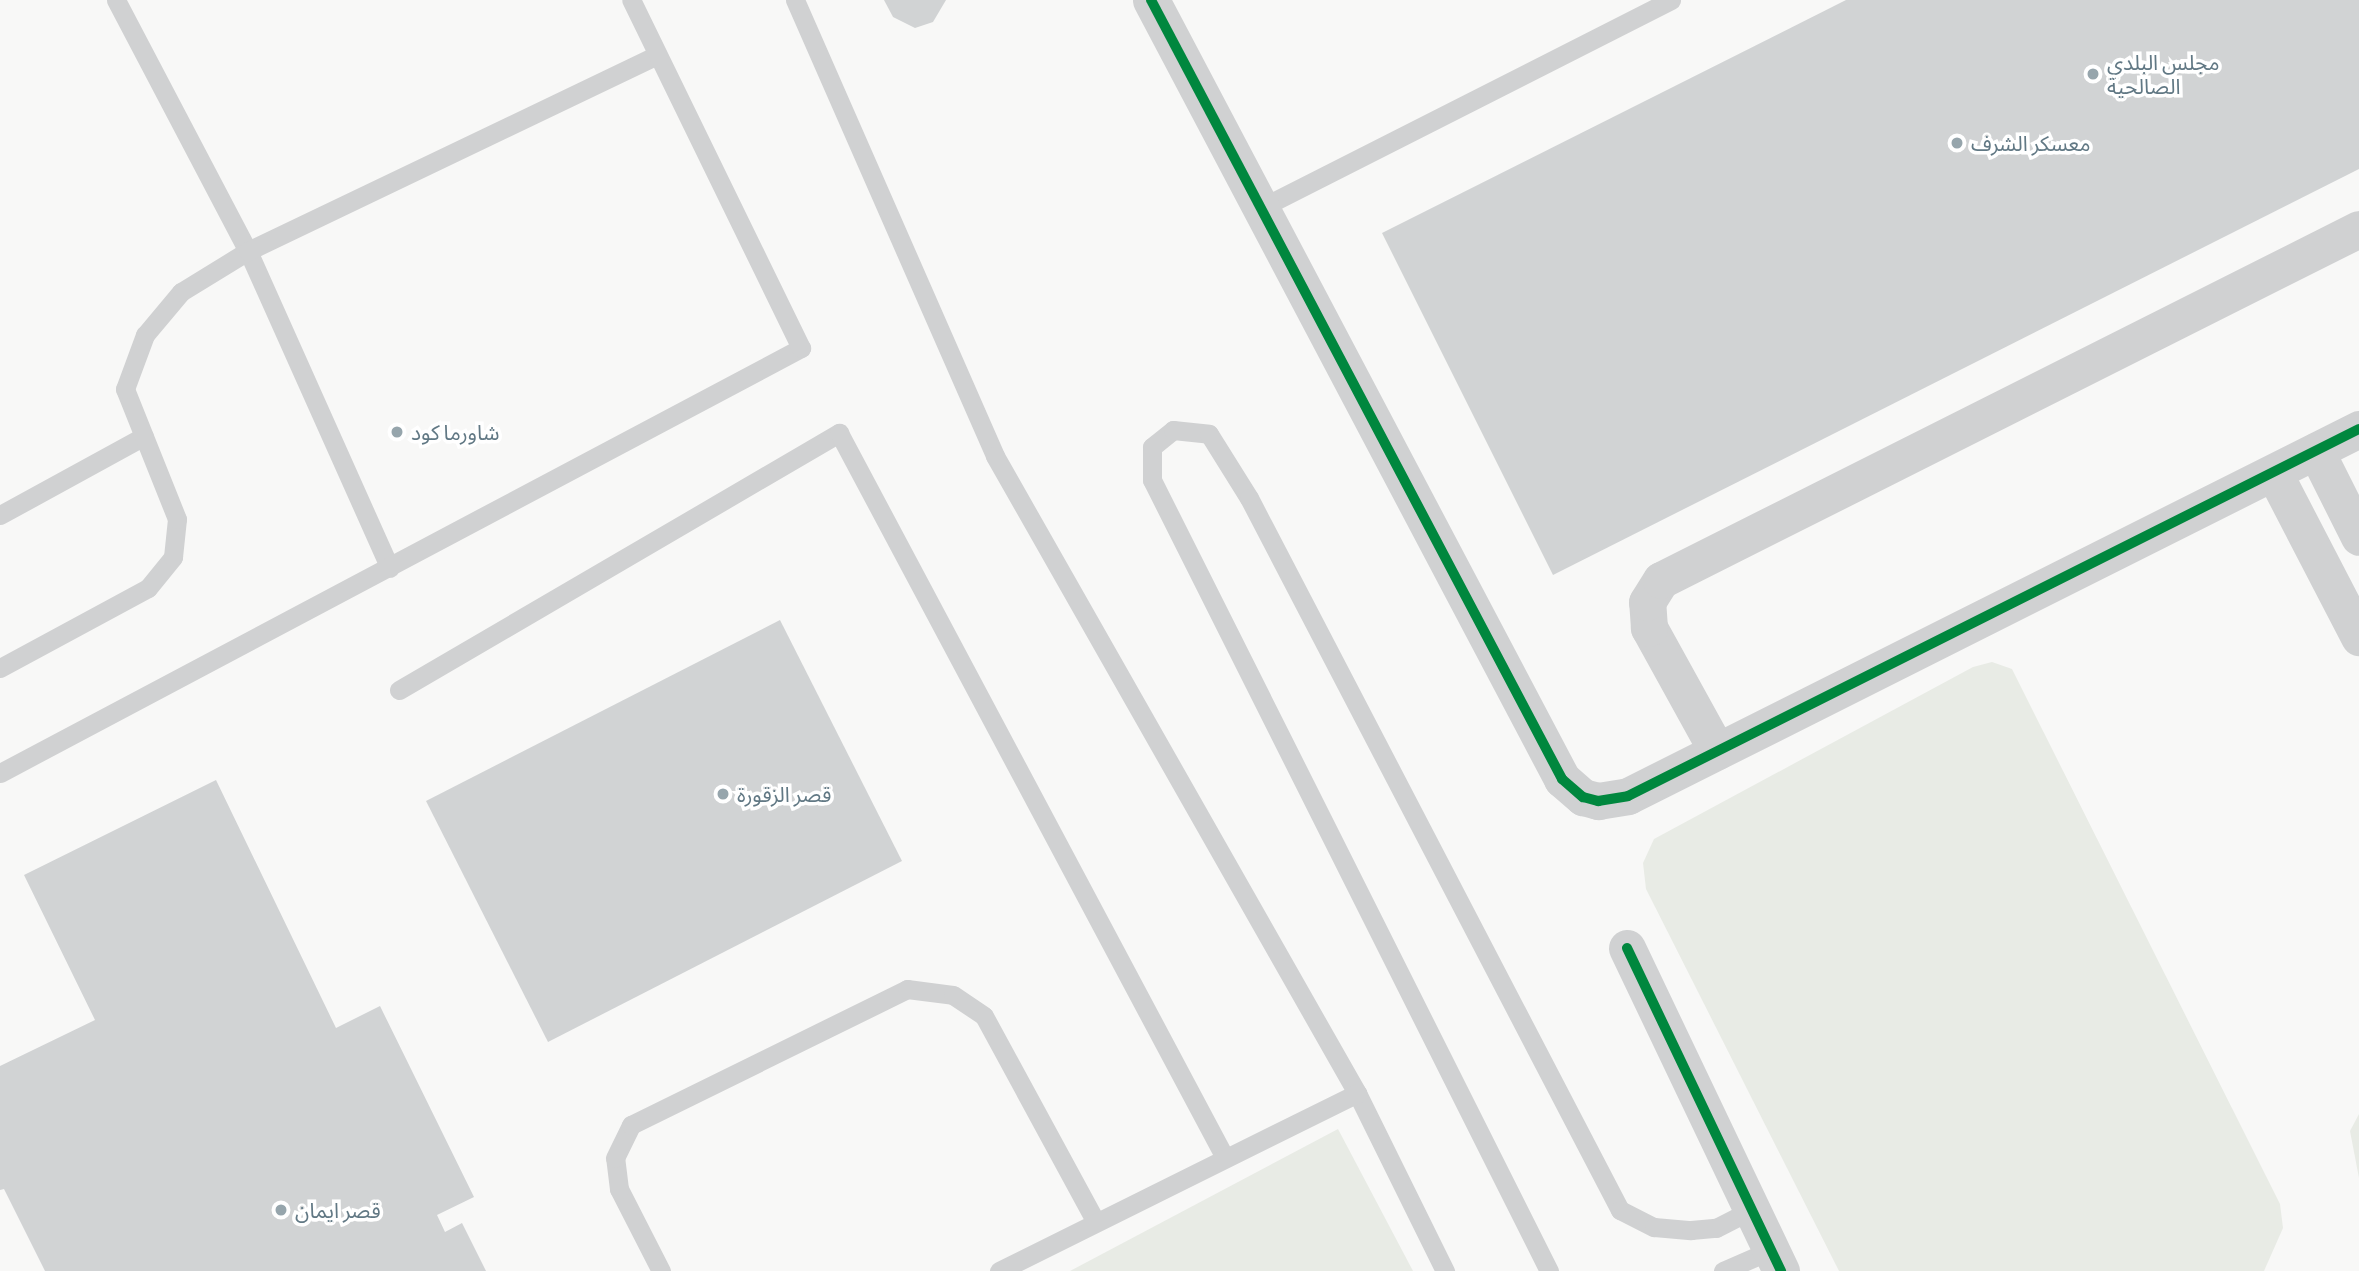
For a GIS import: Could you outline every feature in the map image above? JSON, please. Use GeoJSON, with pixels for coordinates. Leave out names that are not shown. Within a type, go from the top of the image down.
{"type":"FeatureCollection","features":[{"type":"Feature","properties":{"kind":"street"},"geometry":{"type":"LineString","coordinates":[[1151,0],[1562,779],[1583,797],[1613,800],[1717,751],[2359,429]]}},
{"type":"Feature","properties":{"kind":"street"},"geometry":{"type":"LineString","coordinates":[[1717,751],[1649,628],[1647,602],[1661,580],[2359,229]]}},
{"type":"Feature","properties":{"kind":"street"},"geometry":{"type":"LineString","coordinates":[[2316,451],[2359,537]]}},
{"type":"Feature","properties":{"kind":"street"},"geometry":{"type":"LineString","coordinates":[[2274,473],[2359,637]]}},
{"type":"Feature","properties":{"kind":"street"},"geometry":{"type":"LineString","coordinates":[[1627,948],[1776,1261]]}},
{"type":"Feature","properties":{"kind":"lane"},"geometry":{"type":"LineString","coordinates":[[116,0],[248,251],[390,568]]}},
{"type":"Feature","properties":{"kind":"lane"},"geometry":{"type":"LineString","coordinates":[[0,773],[801,348],[631,0]]}},
{"type":"Feature","properties":{"kind":"lane"},"geometry":{"type":"LineString","coordinates":[[795,0],[995,456],[1357,1093],[1445,1271]]}},
{"type":"Feature","properties":{"kind":"lane"},"geometry":{"type":"LineString","coordinates":[[1259,209],[1671,0]]}},
{"type":"Feature","properties":{"kind":"lane"},"geometry":{"type":"LineString","coordinates":[[0,668],[148,588],[173,557],[177,519],[125,389],[145,335],[181,292],[248,251],[658,55]]}},
{"type":"Feature","properties":{"kind":"lane"},"geometry":{"type":"LineString","coordinates":[[1549,1271],[1152,480],[1152,447],[1173,430],[1209,434],[1249,498],[1620,1210],[1654,1227],[1691,1230],[1716,1228],[1751,1210]]}},
{"type":"Feature","properties":{"kind":"lane"},"geometry":{"type":"LineString","coordinates":[[399,690],[839,433],[1224,1156]]}},
{"type":"Feature","properties":{"kind":"lane"},"geometry":{"type":"LineString","coordinates":[[0,515],[144,436]]}},
{"type":"Feature","properties":{"kind":"lane"},"geometry":{"type":"LineString","coordinates":[[661,1271],[619,1189],[615,1158],[631,1125],[907,989],[953,995],[984,1016],[1096,1222]]}},
{"type":"Feature","properties":{"kind":"lane"},"geometry":{"type":"LineString","coordinates":[[999,1271],[1224,1156],[1357,1093]]}},
{"type":"Feature","properties":{"kind":"lane"},"geometry":{"type":"LineString","coordinates":[[1723,1271],[1776,1261]]}},
{"type":"Feature","properties":{"kind":"shaded area"},"geometry":{"type":"Polygon","coordinates":[[[1992,662],[2012,669],[2280,1204],[2283,1228],[2264,1271],[1839,1271],[1646,889],[1643,863],[1654,839],[1973,667],[1992,662]]]}},
{"type":"Feature","properties":{"kind":"shaded area"},"geometry":{"type":"Polygon","coordinates":[[[2359,1114],[2359,1178],[2350,1131],[2359,1114]]]}},
{"type":"Feature","properties":{"kind":"shaded area"},"geometry":{"type":"Polygon","coordinates":[[[1338,1129],[1413,1271],[1070,1271],[1338,1129]]]}},
{"type":"Feature","properties":{"kind":"building"},"geometry":{"type":"Polygon","coordinates":[[[884,0],[946,0],[933,22],[915,28],[893,17],[884,0]]]}},
{"type":"Feature","properties":{"kind":"building"},"geometry":{"type":"Polygon","coordinates":[[[1846,0],[2359,0],[2359,169],[1553,575],[1382,233],[1846,0]]]}},
{"type":"Feature","properties":{"kind":"building"},"geometry":{"type":"Polygon","coordinates":[[[780,620],[902,861],[548,1042],[426,801],[780,620]]]}},
{"type":"Feature","properties":{"kind":"building"},"geometry":{"type":"Polygon","coordinates":[[[216,780],[336,1028],[380,1006],[474,1197],[437,1215],[445,1232],[462,1223],[486,1271],[45,1271],[4,1189],[0,1190],[0,1066],[95,1020],[24,875],[216,780]]]}},
{"type":"Feature","properties":{"kind":"cycle path"},"geometry":{"type":"LineString","coordinates":[[1151,0],[1562,779],[1583,797],[1598,801],[1628,796],[2359,429]]}},
{"type":"Feature","properties":{"kind":"cycle path"},"geometry":{"type":"LineString","coordinates":[[1627,948],[1781,1271]]}},
{"type":"Feature","properties":{"kind":"place","name":"مجلس البلدي الصالحية"},"geometry":{"type":"Point","coordinates":[2093,74]}},
{"type":"Feature","properties":{"kind":"place","name":"معسكر الشرف"},"geometry":{"type":"Point","coordinates":[1957,143]}},
{"type":"Feature","properties":{"kind":"place","name":"شاورما كود"},"geometry":{"type":"Point","coordinates":[397,432]}},
{"type":"Feature","properties":{"kind":"place","name":"قصر الزقورة"},"geometry":{"type":"Point","coordinates":[723,794]}},
{"type":"Feature","properties":{"kind":"place","name":"قصر ايمان"},"geometry":{"type":"Point","coordinates":[281,1210]}}]}
